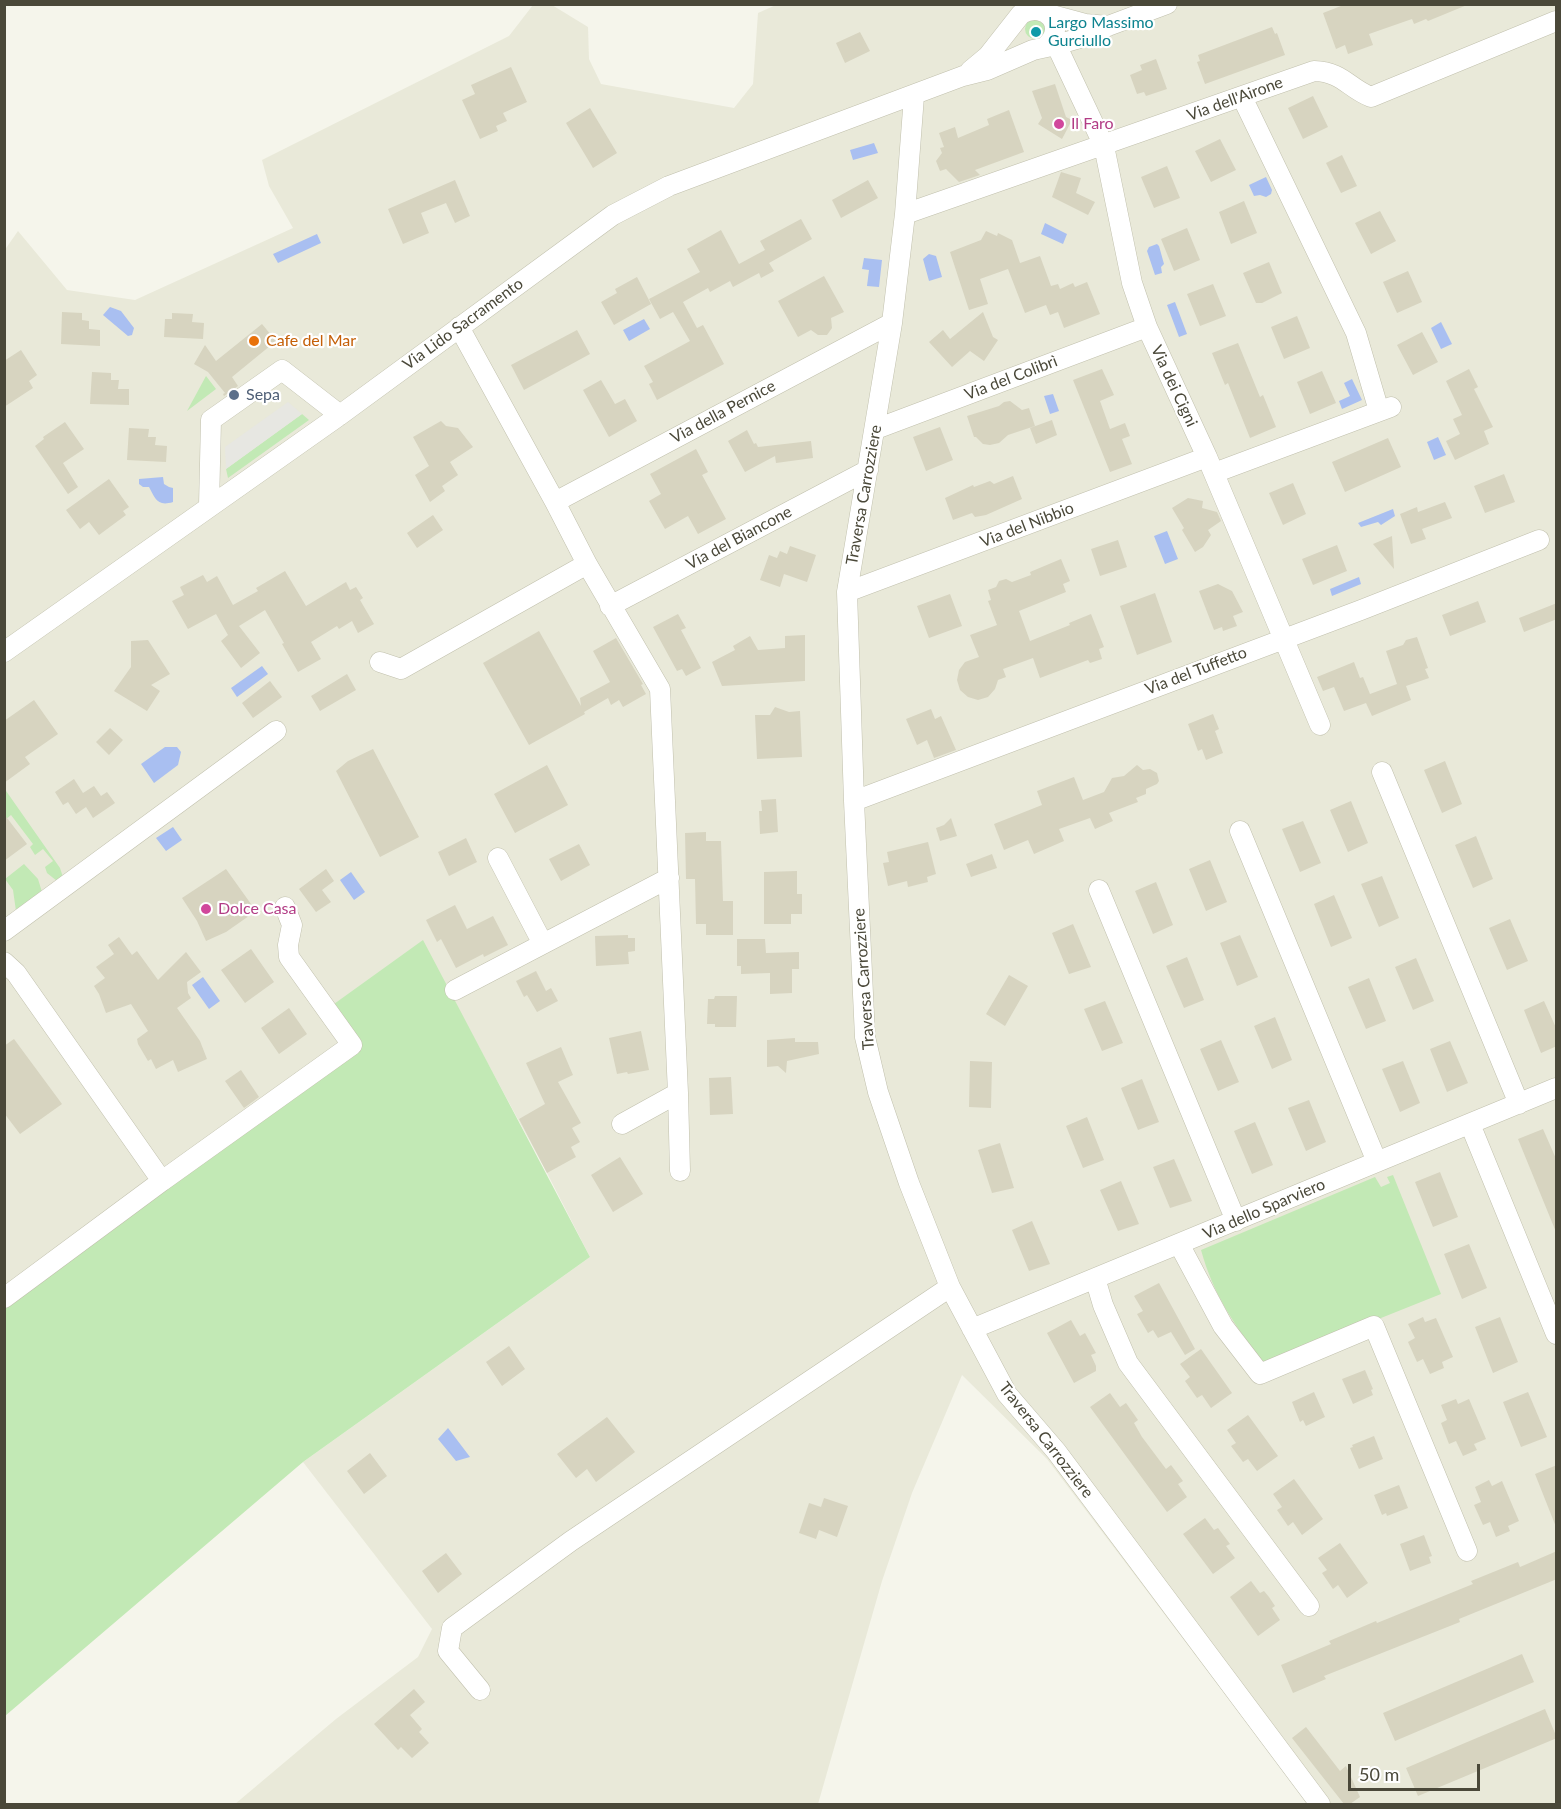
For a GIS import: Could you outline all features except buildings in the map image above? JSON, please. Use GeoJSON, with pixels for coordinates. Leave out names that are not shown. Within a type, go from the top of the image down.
{"type":"FeatureCollection","features":[{"type":"Feature","properties":{"kind":"street"},"geometry":{"type":"LineString","coordinates":[[963,76],[987,70],[1047,45],[1087,36],[1167,4]]}},
{"type":"Feature","properties":{"kind":"street"},"geometry":{"type":"LineString","coordinates":[[963,76],[988,56],[1022,12],[1032,9],[1047,10],[1085,24],[1108,26]]}},
{"type":"Feature","properties":{"kind":"street"},"geometry":{"type":"LineString","coordinates":[[1047,10],[1054,22],[1047,45]]}},
{"type":"Feature","properties":{"kind":"street"},"geometry":{"type":"LineString","coordinates":[[1022,12],[1015,28],[1017,38],[1024,46],[1047,45]]}},
{"type":"Feature","properties":{"kind":"street","name":"Via dell'Airone"},"geometry":{"type":"LineString","coordinates":[[905,214],[1314,71],[1327,72],[1345,80],[1360,93],[1371,97],[1557,21]]}},
{"type":"Feature","properties":{"kind":"street","name":"Via dei Cigni"},"geometry":{"type":"LineString","coordinates":[[1047,45],[1104,146],[1132,283],[1147,327],[1210,465],[1320,726]]}},
{"type":"Feature","properties":{"kind":"street","name":"Via Lido Sacramento"},"geometry":{"type":"LineString","coordinates":[[4,651],[339,415],[613,215],[669,186],[963,76]]}},
{"type":"Feature","properties":{"kind":"street","name":"Traversa Carrozziere"},"geometry":{"type":"LineString","coordinates":[[914,96],[905,214],[892,323],[847,592],[865,1037],[881,1102],[909,1183],[950,1287],[1007,1394],[1056,1451],[1320,1804]]}},
{"type":"Feature","properties":{"kind":"street","name":"Via del Nibbio"},"geometry":{"type":"LineString","coordinates":[[847,592],[1210,465],[1385,409],[1356,333],[1242,97]]}},
{"type":"Feature","properties":{"kind":"street","name":"Via della Pernice"},"geometry":{"type":"LineString","coordinates":[[555,502],[892,323]]}},
{"type":"Feature","properties":{"kind":"street"},"geometry":{"type":"LineString","coordinates":[[459,327],[555,502],[586,564],[660,689],[680,1171]]}},
{"type":"Feature","properties":{"kind":"street","name":"Via del Colibrì"},"geometry":{"type":"LineString","coordinates":[[876,429],[1147,327]]}},
{"type":"Feature","properties":{"kind":"street"},"geometry":{"type":"LineString","coordinates":[[209,506],[211,420],[282,370],[339,415]]}},
{"type":"Feature","properties":{"kind":"street","name":"Via del Biancone"},"geometry":{"type":"LineString","coordinates":[[610,606],[868,470]]}},
{"type":"Feature","properties":{"kind":"street","name":"Via del Tuffetto"},"geometry":{"type":"LineString","coordinates":[[854,801],[1539,540]]}},
{"type":"Feature","properties":{"kind":"street"},"geometry":{"type":"LineString","coordinates":[[380,662],[401,669],[586,564]]}},
{"type":"Feature","properties":{"kind":"street"},"geometry":{"type":"LineString","coordinates":[[4,931],[276,732]]}},
{"type":"Feature","properties":{"kind":"street"},"geometry":{"type":"LineString","coordinates":[[1382,772],[1519,1104]]}},
{"type":"Feature","properties":{"kind":"street"},"geometry":{"type":"LineString","coordinates":[[1240,831],[1377,1162]]}},
{"type":"Feature","properties":{"kind":"street"},"geometry":{"type":"LineString","coordinates":[[498,858],[543,944]]}},
{"type":"Feature","properties":{"kind":"street"},"geometry":{"type":"LineString","coordinates":[[455,990],[669,878]]}},
{"type":"Feature","properties":{"kind":"street"},"geometry":{"type":"LineString","coordinates":[[1099,890],[1236,1221]]}},
{"type":"Feature","properties":{"kind":"street"},"geometry":{"type":"LineString","coordinates":[[4,1298],[352,1045],[289,957],[288,945],[292,925],[285,907]]}},
{"type":"Feature","properties":{"kind":"street"},"geometry":{"type":"LineString","coordinates":[[4,962],[16,973],[162,1181]]}},
{"type":"Feature","properties":{"kind":"street","name":"Via dello Sparviero"},"geometry":{"type":"LineString","coordinates":[[972,1329],[1557,1088]]}},
{"type":"Feature","properties":{"kind":"street"},"geometry":{"type":"LineString","coordinates":[[622,1124],[678,1093]]}},
{"type":"Feature","properties":{"kind":"street"},"geometry":{"type":"LineString","coordinates":[[1470,1124],[1557,1334]]}},
{"type":"Feature","properties":{"kind":"street"},"geometry":{"type":"LineString","coordinates":[[1179,1244],[1223,1326],[1260,1374],[1374,1326],[1467,1551]]}},
{"type":"Feature","properties":{"kind":"street"},"geometry":{"type":"LineString","coordinates":[[1095,1278],[1103,1305],[1128,1363],[1310,1606]]}},
{"type":"Feature","properties":{"kind":"street"},"geometry":{"type":"LineString","coordinates":[[480,1690],[448,1651],[452,1628],[571,1541],[950,1287]]}},
{"type":"Feature","properties":{"kind":"shaded area"},"geometry":{"type":"Polygon","coordinates":[[[533,5],[552,5],[588,27],[589,59],[601,84],[734,108],[753,84],[758,13],[776,5],[1556,5],[1556,1804],[1308,1804],[1047,1459],[962,1375],[912,1493],[882,1581],[818,1804],[235,1804],[336,1719],[418,1657],[432,1629],[303,1462],[590,1257],[453,999],[5,1303],[4,251],[18,231],[67,290],[135,300],[293,228],[269,186],[262,160],[509,36],[533,5]]]}},
{"type":"Feature","properties":{"kind":"shaded area"},"geometry":{"type":"Polygon","coordinates":[[[288,402],[302,414],[226,469],[225,447],[288,402]]]}},
{"type":"Feature","properties":{"kind":"green space"},"geometry":{"type":"Polygon","coordinates":[[[1035,19],[1042,22],[1045,29],[1042,36],[1035,39],[1028,36],[1025,29],[1028,22],[1035,19]]]}},
{"type":"Feature","properties":{"kind":"green space"},"geometry":{"type":"Polygon","coordinates":[[[206,376],[216,389],[187,411],[206,376]]]}},
{"type":"Feature","properties":{"kind":"green space"},"geometry":{"type":"Polygon","coordinates":[[[302,414],[309,420],[228,478],[226,469],[302,414]]]}},
{"type":"Feature","properties":{"kind":"green space"},"geometry":{"type":"Polygon","coordinates":[[[4,788],[60,868],[63,877],[57,881],[47,873],[45,867],[53,861],[43,849],[35,855],[30,847],[33,844],[11,815],[5,820],[4,788]]]}},
{"type":"Feature","properties":{"kind":"green space"},"geometry":{"type":"Polygon","coordinates":[[[24,864],[38,879],[42,892],[16,911],[13,890],[5,879],[24,864]]]}},
{"type":"Feature","properties":{"kind":"green space"},"geometry":{"type":"Polygon","coordinates":[[[423,940],[590,1257],[303,1462],[5,1716],[5,1303],[354,1054],[334,1004],[423,940]]]}},
{"type":"Feature","properties":{"kind":"green space"},"geometry":{"type":"Polygon","coordinates":[[[1393,1175],[1441,1294],[1271,1362],[1262,1361],[1218,1295],[1201,1250],[1375,1177],[1381,1187],[1390,1183],[1387,1177],[1393,1175]]]}},
{"type":"Feature","properties":{"kind":"water"},"geometry":{"type":"Polygon","coordinates":[[[874,143],[878,153],[853,160],[850,150],[874,143]]]}},
{"type":"Feature","properties":{"kind":"water"},"geometry":{"type":"Polygon","coordinates":[[[1266,177],[1272,190],[1271,194],[1266,197],[1254,196],[1249,185],[1266,177]]]}},
{"type":"Feature","properties":{"kind":"water"},"geometry":{"type":"Polygon","coordinates":[[[1045,223],[1067,234],[1063,244],[1041,234],[1045,223]]]}},
{"type":"Feature","properties":{"kind":"water"},"geometry":{"type":"Polygon","coordinates":[[[317,234],[321,243],[278,263],[273,254],[317,234]]]}},
{"type":"Feature","properties":{"kind":"water"},"geometry":{"type":"Polygon","coordinates":[[[1157,244],[1164,264],[1161,267],[1162,273],[1155,275],[1147,251],[1149,247],[1157,244]]]}},
{"type":"Feature","properties":{"kind":"water"},"geometry":{"type":"Polygon","coordinates":[[[929,254],[936,256],[942,277],[929,281],[923,259],[929,254]]]}},
{"type":"Feature","properties":{"kind":"water"},"geometry":{"type":"Polygon","coordinates":[[[864,258],[882,260],[879,287],[867,286],[869,270],[862,269],[864,258]]]}},
{"type":"Feature","properties":{"kind":"water"},"geometry":{"type":"Polygon","coordinates":[[[1175,302],[1187,334],[1179,337],[1167,305],[1175,302]]]}},
{"type":"Feature","properties":{"kind":"water"},"geometry":{"type":"Polygon","coordinates":[[[110,307],[121,311],[134,328],[132,335],[128,336],[103,315],[110,307]]]}},
{"type":"Feature","properties":{"kind":"water"},"geometry":{"type":"Polygon","coordinates":[[[644,319],[650,329],[629,341],[623,330],[644,319]]]}},
{"type":"Feature","properties":{"kind":"water"},"geometry":{"type":"Polygon","coordinates":[[[1441,322],[1452,344],[1441,349],[1431,328],[1441,322]]]}},
{"type":"Feature","properties":{"kind":"water"},"geometry":{"type":"Polygon","coordinates":[[[1352,379],[1362,400],[1342,409],[1339,401],[1350,396],[1344,383],[1352,379]]]}},
{"type":"Feature","properties":{"kind":"water"},"geometry":{"type":"Polygon","coordinates":[[[1053,394],[1059,411],[1050,414],[1044,396],[1053,394]]]}},
{"type":"Feature","properties":{"kind":"water"},"geometry":{"type":"Polygon","coordinates":[[[1438,437],[1446,455],[1434,460],[1427,442],[1438,437]]]}},
{"type":"Feature","properties":{"kind":"water"},"geometry":{"type":"Polygon","coordinates":[[[163,477],[164,484],[173,488],[173,502],[160,502],[149,487],[139,484],[139,479],[163,477]]]}},
{"type":"Feature","properties":{"kind":"water"},"geometry":{"type":"Polygon","coordinates":[[[1393,509],[1395,516],[1381,525],[1378,522],[1361,527],[1358,523],[1393,509]]]}},
{"type":"Feature","properties":{"kind":"water"},"geometry":{"type":"Polygon","coordinates":[[[1167,531],[1178,559],[1165,564],[1154,536],[1167,531]]]}},
{"type":"Feature","properties":{"kind":"water"},"geometry":{"type":"Polygon","coordinates":[[[1359,577],[1361,584],[1332,596],[1330,589],[1359,577]]]}},
{"type":"Feature","properties":{"kind":"water"},"geometry":{"type":"Polygon","coordinates":[[[262,666],[268,674],[237,697],[231,688],[262,666]]]}},
{"type":"Feature","properties":{"kind":"water"},"geometry":{"type":"Polygon","coordinates":[[[165,747],[177,747],[181,752],[178,765],[154,783],[141,764],[165,747]]]}},
{"type":"Feature","properties":{"kind":"water"},"geometry":{"type":"Polygon","coordinates":[[[173,827],[182,840],[166,851],[156,838],[173,827]]]}},
{"type":"Feature","properties":{"kind":"water"},"geometry":{"type":"Polygon","coordinates":[[[351,872],[365,892],[354,900],[340,880],[351,872]]]}},
{"type":"Feature","properties":{"kind":"water"},"geometry":{"type":"Polygon","coordinates":[[[203,977],[220,1001],[209,1009],[192,985],[203,977]]]}},
{"type":"Feature","properties":{"kind":"water"},"geometry":{"type":"Polygon","coordinates":[[[448,1428],[470,1457],[456,1461],[438,1439],[448,1428]]]}},
{"type":"Feature","properties":{"kind":"place","name":"Largo Massimo Gurciullo"},"geometry":{"type":"Point","coordinates":[1036,32]}},
{"type":"Feature","properties":{"kind":"place","name":"Il Faro"},"geometry":{"type":"Point","coordinates":[1059,124]}},
{"type":"Feature","properties":{"kind":"place","name":"Cafe del Mar"},"geometry":{"type":"Point","coordinates":[254,341]}},
{"type":"Feature","properties":{"kind":"place","name":"Sepa"},"geometry":{"type":"Point","coordinates":[234,395]}},
{"type":"Feature","properties":{"kind":"place","name":"Dolce Casa"},"geometry":{"type":"Point","coordinates":[206,909]}}]}
